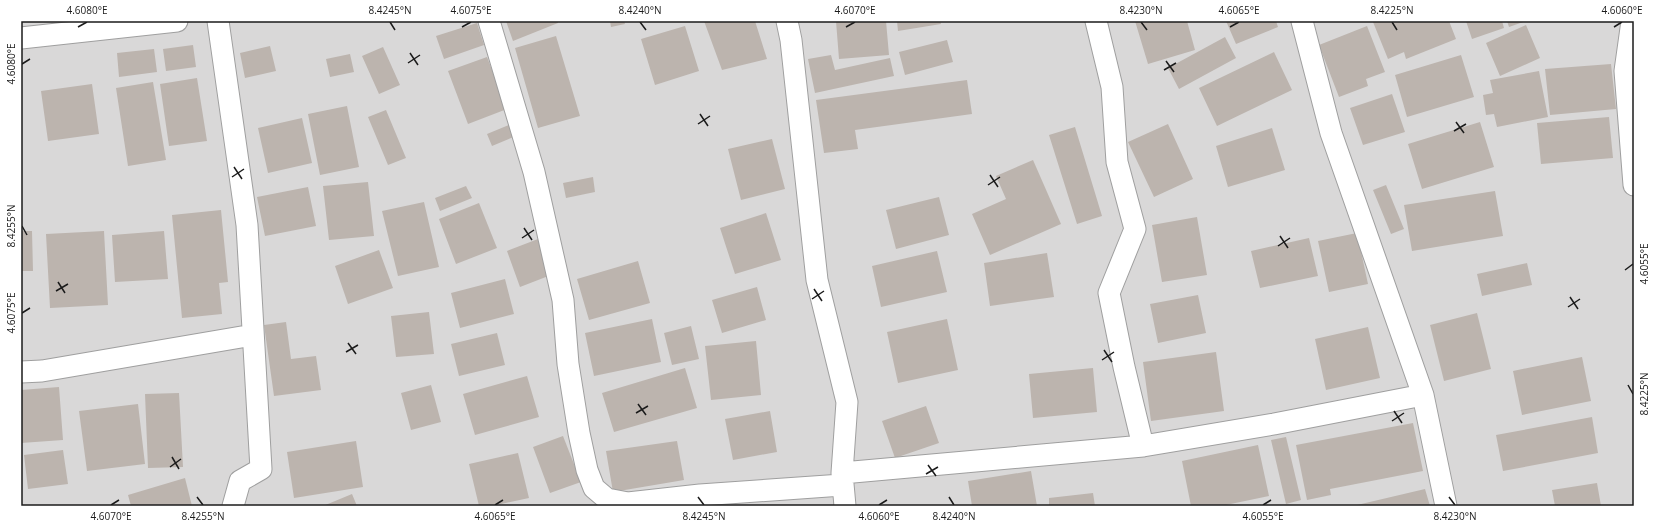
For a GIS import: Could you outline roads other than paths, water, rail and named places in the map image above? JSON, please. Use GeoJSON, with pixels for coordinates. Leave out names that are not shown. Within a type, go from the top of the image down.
{"type":"FeatureCollection","features":[{"type":"Feature","properties":{"kind":"street"},"geometry":{"type":"LineString","coordinates":[[21,38],[177,21]]}},
{"type":"Feature","properties":{"kind":"street"},"geometry":{"type":"LineString","coordinates":[[218,21],[247,225],[261,469],[240,481],[233,506]]}},
{"type":"Feature","properties":{"kind":"street"},"geometry":{"type":"LineString","coordinates":[[489,21],[534,172],[562,300],[568,364],[586,470],[594,488],[607,500],[628,503],[1143,446],[1274,424],[1423,395]]}},
{"type":"Feature","properties":{"kind":"street"},"geometry":{"type":"LineString","coordinates":[[787,21],[792,48],[817,280],[847,402],[842,479],[845,506]]}},
{"type":"Feature","properties":{"kind":"street"},"geometry":{"type":"LineString","coordinates":[[1096,21],[1112,87],[1117,162],[1135,229],[1109,293],[1124,367],[1143,446]]}},
{"type":"Feature","properties":{"kind":"street"},"geometry":{"type":"LineString","coordinates":[[1302,21],[1331,133],[1423,395],[1446,506]]}},
{"type":"Feature","properties":{"kind":"street"},"geometry":{"type":"LineString","coordinates":[[1632,21],[1624,70],[1634,184]]}},
{"type":"Feature","properties":{"kind":"street"},"geometry":{"type":"LineString","coordinates":[[21,372],[42,371],[254,335]]}}]}
